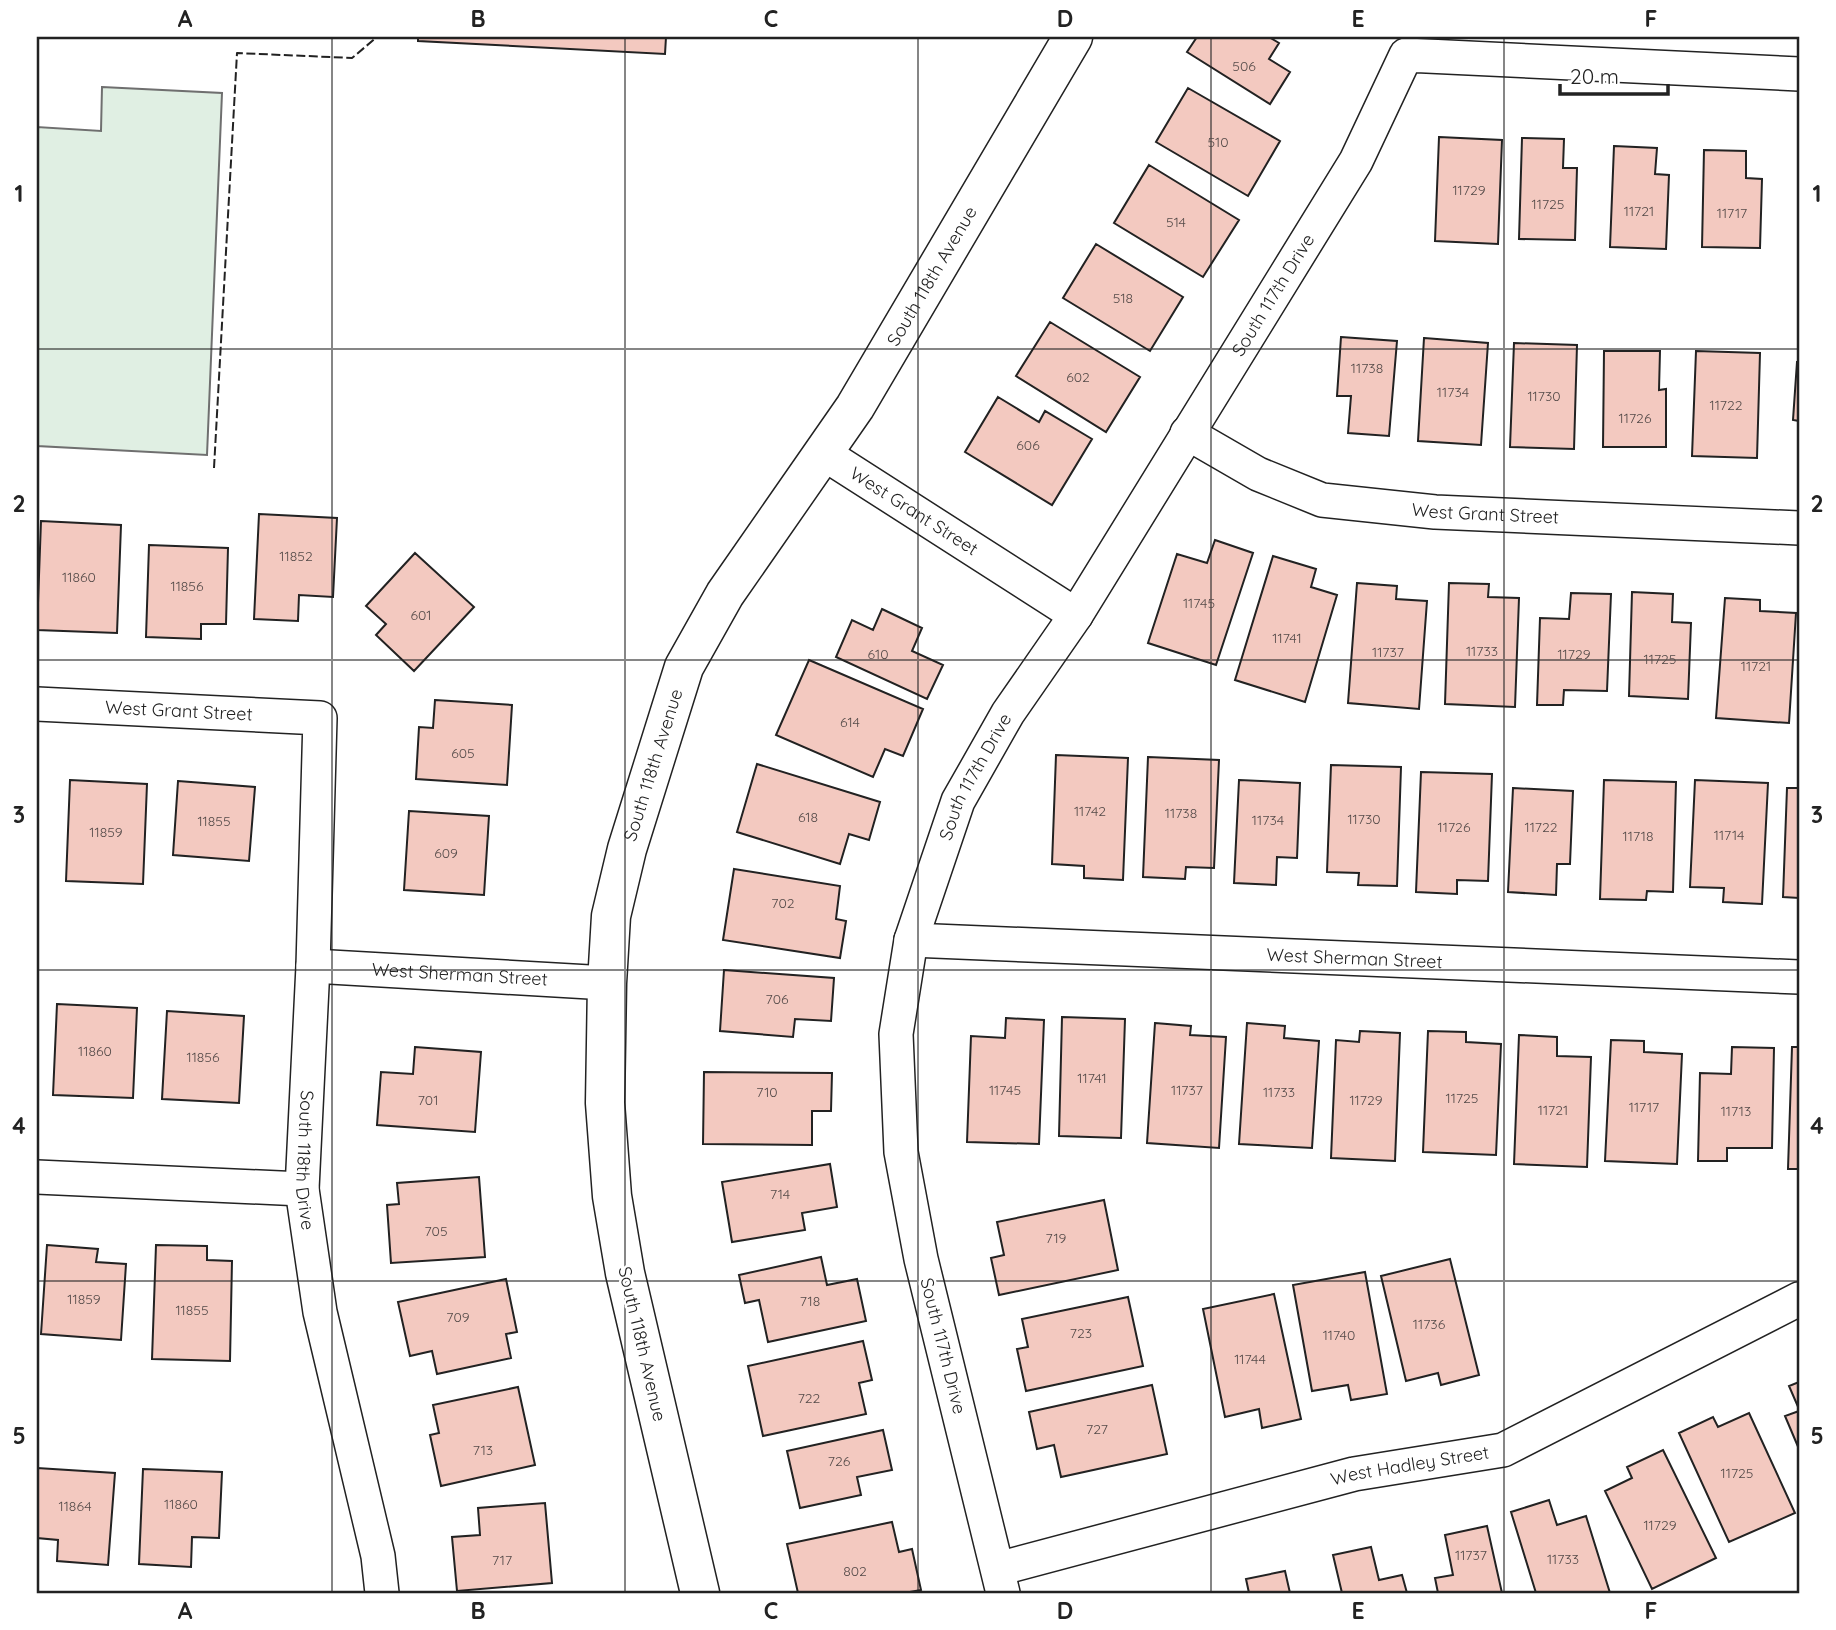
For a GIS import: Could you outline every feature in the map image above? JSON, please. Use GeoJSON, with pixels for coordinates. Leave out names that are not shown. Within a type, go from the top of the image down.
{"type":"FeatureCollection","features":[{"type":"Feature","properties":{"kind":"street","name":"South 118th Avenue"},"geometry":{"type":"LineString","coordinates":[[700,1593],[625,1273],[612,1196],[605,1103],[607,984],[611,916],[627,849],[684,667],[725,594],[855,407],[1073,37]]}},
{"type":"Feature","properties":{"kind":"street","name":"South 117th Drive"},"geometry":{"type":"LineString","coordinates":[[1000,1581],[921,1259],[901,1152],[896,1034],[911,940],[958,802],[1008,713],[1076,615],[1356,160],[1406,55],[1799,74]]}},
{"type":"Feature","properties":{"kind":"street","name":"West Grant Street"},"geometry":{"type":"LineString","coordinates":[[1187,433],[1258,474],[1322,500],[1435,512],[1799,528]]}},
{"type":"Feature","properties":{"kind":"street","name":"West Grant Street"},"geometry":{"type":"LineString","coordinates":[[823,453],[1076,615]]}},
{"type":"Feature","properties":{"kind":"street","name":"West Grant Street"},"geometry":{"type":"LineString","coordinates":[[37,704],[320,718]]}},
{"type":"Feature","properties":{"kind":"street","name":"South 118th Drive"},"geometry":{"type":"LineString","coordinates":[[320,718],[313,966],[302,1189],[320,1312],[378,1556],[383,1593]]}},
{"type":"Feature","properties":{"kind":"street","name":"West Sherman Street"},"geometry":{"type":"LineString","coordinates":[[911,940],[1799,977]]}},
{"type":"Feature","properties":{"kind":"street","name":"West Sherman Street"},"geometry":{"type":"LineString","coordinates":[[313,966],[607,984]]}},
{"type":"Feature","properties":{"kind":"street"},"geometry":{"type":"LineString","coordinates":[[37,1177],[302,1189]]}},
{"type":"Feature","properties":{"kind":"street","name":"West Hadley Street"},"geometry":{"type":"LineString","coordinates":[[1000,1581],[1354,1474],[1503,1450],[1799,1299]]}},
{"type":"Feature","properties":{"kind":"green space"},"geometry":{"type":"Polygon","coordinates":[[[102,87],[222,93],[207,455],[37,446],[37,127],[101,131],[102,87]]]}},
{"type":"Feature","properties":{"kind":"building"},"geometry":{"type":"Polygon","coordinates":[[[418,37],[666,37],[665,54],[418,41],[418,37]]]}},
{"type":"Feature","properties":{"kind":"building"},"geometry":{"type":"Polygon","coordinates":[[[1197,37],[1269,37],[1279,43],[1269,59],[1290,72],[1270,104],[1187,52],[1197,37]]]}},
{"type":"Feature","properties":{"kind":"building"},"geometry":{"type":"Polygon","coordinates":[[[1188,88],[1280,141],[1248,196],[1156,142],[1188,88]]]}},
{"type":"Feature","properties":{"kind":"building"},"geometry":{"type":"Polygon","coordinates":[[[1439,137],[1502,140],[1498,244],[1435,241],[1439,137]]]}},
{"type":"Feature","properties":{"kind":"building"},"geometry":{"type":"Polygon","coordinates":[[[1522,138],[1564,139],[1563,168],[1577,168],[1575,240],[1519,239],[1522,138]]]}},
{"type":"Feature","properties":{"kind":"building"},"geometry":{"type":"Polygon","coordinates":[[[1614,146],[1657,148],[1655,174],[1669,175],[1666,249],[1610,247],[1614,146]]]}},
{"type":"Feature","properties":{"kind":"building"},"geometry":{"type":"Polygon","coordinates":[[[1704,150],[1746,151],[1746,178],[1762,179],[1760,248],[1702,247],[1704,150]]]}},
{"type":"Feature","properties":{"kind":"building"},"geometry":{"type":"Polygon","coordinates":[[[1149,165],[1239,220],[1203,277],[1114,223],[1149,165]]]}},
{"type":"Feature","properties":{"kind":"building"},"geometry":{"type":"Polygon","coordinates":[[[1096,244],[1183,297],[1150,351],[1063,298],[1096,244]]]}},
{"type":"Feature","properties":{"kind":"building"},"geometry":{"type":"Polygon","coordinates":[[[1050,322],[1140,377],[1106,432],[1016,376],[1050,322]]]}},
{"type":"Feature","properties":{"kind":"building"},"geometry":{"type":"Polygon","coordinates":[[[1341,337],[1397,341],[1389,436],[1348,433],[1351,396],[1337,396],[1341,337]]]}},
{"type":"Feature","properties":{"kind":"building"},"geometry":{"type":"Polygon","coordinates":[[[1424,338],[1488,343],[1481,445],[1418,441],[1424,338]]]}},
{"type":"Feature","properties":{"kind":"building"},"geometry":{"type":"Polygon","coordinates":[[[1514,343],[1577,345],[1574,449],[1510,447],[1514,343]]]}},
{"type":"Feature","properties":{"kind":"building"},"geometry":{"type":"Polygon","coordinates":[[[1604,351],[1660,351],[1659,390],[1666,389],[1666,447],[1603,447],[1604,351]]]}},
{"type":"Feature","properties":{"kind":"building"},"geometry":{"type":"Polygon","coordinates":[[[1696,351],[1760,353],[1757,458],[1692,456],[1696,351]]]}},
{"type":"Feature","properties":{"kind":"building"},"geometry":{"type":"Polygon","coordinates":[[[1799,362],[1799,421],[1793,420],[1799,362]]]}},
{"type":"Feature","properties":{"kind":"building"},"geometry":{"type":"Polygon","coordinates":[[[998,397],[1039,422],[1045,411],[1092,439],[1052,505],[965,452],[998,397]]]}},
{"type":"Feature","properties":{"kind":"building"},"geometry":{"type":"Polygon","coordinates":[[[259,514],[337,518],[333,597],[299,595],[298,621],[254,619],[259,514]]]}},
{"type":"Feature","properties":{"kind":"building"},"geometry":{"type":"Polygon","coordinates":[[[41,521],[121,525],[117,633],[37,630],[41,521]]]}},
{"type":"Feature","properties":{"kind":"building"},"geometry":{"type":"Polygon","coordinates":[[[1215,540],[1253,553],[1216,665],[1148,643],[1177,554],[1207,563],[1215,540]]]}},
{"type":"Feature","properties":{"kind":"building"},"geometry":{"type":"Polygon","coordinates":[[[149,545],[228,548],[226,624],[201,624],[201,639],[146,637],[149,545]]]}},
{"type":"Feature","properties":{"kind":"building"},"geometry":{"type":"Polygon","coordinates":[[[415,553],[474,607],[414,671],[376,635],[386,624],[366,606],[415,553]]]}},
{"type":"Feature","properties":{"kind":"building"},"geometry":{"type":"Polygon","coordinates":[[[1273,556],[1316,569],[1311,587],[1337,595],[1305,702],[1235,680],[1273,556]]]}},
{"type":"Feature","properties":{"kind":"building"},"geometry":{"type":"Polygon","coordinates":[[[1357,583],[1397,586],[1396,599],[1427,601],[1419,709],[1348,703],[1357,583]]]}},
{"type":"Feature","properties":{"kind":"building"},"geometry":{"type":"Polygon","coordinates":[[[1449,583],[1489,584],[1488,597],[1519,598],[1515,707],[1445,704],[1449,583]]]}},
{"type":"Feature","properties":{"kind":"building"},"geometry":{"type":"Polygon","coordinates":[[[1632,592],[1673,594],[1672,622],[1691,623],[1688,699],[1629,696],[1632,592]]]}},
{"type":"Feature","properties":{"kind":"building"},"geometry":{"type":"Polygon","coordinates":[[[1571,593],[1611,594],[1607,691],[1564,690],[1563,705],[1537,705],[1540,618],[1569,619],[1571,593]]]}},
{"type":"Feature","properties":{"kind":"building"},"geometry":{"type":"Polygon","coordinates":[[[1725,598],[1760,600],[1760,611],[1796,613],[1789,723],[1716,718],[1725,598]]]}},
{"type":"Feature","properties":{"kind":"building"},"geometry":{"type":"Polygon","coordinates":[[[882,609],[922,628],[912,651],[943,665],[927,699],[836,657],[852,620],[873,630],[882,609]]]}},
{"type":"Feature","properties":{"kind":"building"},"geometry":{"type":"Polygon","coordinates":[[[809,660],[923,709],[903,756],[885,749],[873,777],[776,735],[809,660]]]}},
{"type":"Feature","properties":{"kind":"building"},"geometry":{"type":"Polygon","coordinates":[[[435,700],[512,705],[507,785],[416,779],[419,727],[433,728],[435,700]]]}},
{"type":"Feature","properties":{"kind":"building"},"geometry":{"type":"Polygon","coordinates":[[[1056,755],[1128,758],[1123,880],[1084,878],[1084,866],[1052,864],[1056,755]]]}},
{"type":"Feature","properties":{"kind":"building"},"geometry":{"type":"Polygon","coordinates":[[[1148,757],[1219,760],[1214,868],[1186,867],[1185,879],[1143,877],[1148,757]]]}},
{"type":"Feature","properties":{"kind":"building"},"geometry":{"type":"Polygon","coordinates":[[[757,764],[880,802],[869,840],[849,834],[840,864],[737,832],[757,764]]]}},
{"type":"Feature","properties":{"kind":"building"},"geometry":{"type":"Polygon","coordinates":[[[1331,765],[1401,767],[1397,886],[1358,885],[1359,873],[1327,872],[1331,765]]]}},
{"type":"Feature","properties":{"kind":"building"},"geometry":{"type":"Polygon","coordinates":[[[1421,772],[1492,774],[1488,881],[1457,880],[1457,894],[1416,892],[1421,772]]]}},
{"type":"Feature","properties":{"kind":"building"},"geometry":{"type":"Polygon","coordinates":[[[70,780],[147,784],[143,884],[66,881],[70,780]]]}},
{"type":"Feature","properties":{"kind":"building"},"geometry":{"type":"Polygon","coordinates":[[[1239,780],[1300,783],[1297,858],[1277,857],[1276,885],[1234,883],[1239,780]]]}},
{"type":"Feature","properties":{"kind":"building"},"geometry":{"type":"Polygon","coordinates":[[[1604,780],[1676,782],[1673,892],[1647,891],[1646,900],[1600,899],[1604,780]]]}},
{"type":"Feature","properties":{"kind":"building"},"geometry":{"type":"Polygon","coordinates":[[[1695,780],[1768,783],[1762,904],[1723,902],[1724,888],[1690,887],[1695,780]]]}},
{"type":"Feature","properties":{"kind":"building"},"geometry":{"type":"Polygon","coordinates":[[[178,781],[255,787],[249,861],[173,855],[178,781]]]}},
{"type":"Feature","properties":{"kind":"building"},"geometry":{"type":"Polygon","coordinates":[[[1513,788],[1573,791],[1570,864],[1557,864],[1556,895],[1508,892],[1513,788]]]}},
{"type":"Feature","properties":{"kind":"building"},"geometry":{"type":"Polygon","coordinates":[[[1787,788],[1799,788],[1799,898],[1783,897],[1787,788]]]}},
{"type":"Feature","properties":{"kind":"building"},"geometry":{"type":"Polygon","coordinates":[[[409,811],[489,816],[484,895],[404,890],[409,811]]]}},
{"type":"Feature","properties":{"kind":"building"},"geometry":{"type":"Polygon","coordinates":[[[734,869],[840,886],[836,919],[846,921],[840,958],[723,940],[734,869]]]}},
{"type":"Feature","properties":{"kind":"building"},"geometry":{"type":"Polygon","coordinates":[[[724,970],[834,978],[831,1021],[795,1019],[793,1037],[720,1031],[724,970]]]}},
{"type":"Feature","properties":{"kind":"building"},"geometry":{"type":"Polygon","coordinates":[[[57,1004],[137,1008],[133,1098],[53,1095],[57,1004]]]}},
{"type":"Feature","properties":{"kind":"building"},"geometry":{"type":"Polygon","coordinates":[[[167,1011],[244,1016],[239,1103],[162,1099],[167,1011]]]}},
{"type":"Feature","properties":{"kind":"building"},"geometry":{"type":"Polygon","coordinates":[[[1062,1017],[1125,1019],[1121,1138],[1059,1136],[1062,1017]]]}},
{"type":"Feature","properties":{"kind":"building"},"geometry":{"type":"Polygon","coordinates":[[[1006,1018],[1044,1020],[1039,1144],[967,1142],[971,1036],[1005,1038],[1006,1018]]]}},
{"type":"Feature","properties":{"kind":"building"},"geometry":{"type":"Polygon","coordinates":[[[1155,1023],[1191,1026],[1190,1035],[1226,1037],[1219,1148],[1147,1143],[1155,1023]]]}},
{"type":"Feature","properties":{"kind":"building"},"geometry":{"type":"Polygon","coordinates":[[[1247,1023],[1285,1026],[1284,1038],[1319,1041],[1312,1148],[1239,1144],[1247,1023]]]}},
{"type":"Feature","properties":{"kind":"building"},"geometry":{"type":"Polygon","coordinates":[[[1360,1031],[1400,1033],[1395,1161],[1331,1158],[1336,1040],[1359,1042],[1360,1031]]]}},
{"type":"Feature","properties":{"kind":"building"},"geometry":{"type":"Polygon","coordinates":[[[1428,1031],[1466,1032],[1466,1042],[1501,1044],[1496,1155],[1423,1152],[1428,1031]]]}},
{"type":"Feature","properties":{"kind":"building"},"geometry":{"type":"Polygon","coordinates":[[[1519,1035],[1557,1037],[1557,1056],[1591,1057],[1587,1167],[1514,1164],[1519,1035]]]}},
{"type":"Feature","properties":{"kind":"building"},"geometry":{"type":"Polygon","coordinates":[[[1611,1040],[1644,1041],[1644,1052],[1682,1054],[1677,1164],[1605,1161],[1611,1040]]]}},
{"type":"Feature","properties":{"kind":"building"},"geometry":{"type":"Polygon","coordinates":[[[415,1047],[481,1052],[475,1132],[377,1125],[381,1072],[413,1074],[415,1047]]]}},
{"type":"Feature","properties":{"kind":"building"},"geometry":{"type":"Polygon","coordinates":[[[1732,1047],[1774,1048],[1772,1148],[1727,1148],[1727,1161],[1698,1161],[1700,1073],[1731,1074],[1732,1047]]]}},
{"type":"Feature","properties":{"kind":"building"},"geometry":{"type":"Polygon","coordinates":[[[1792,1047],[1799,1047],[1799,1169],[1788,1169],[1792,1047]]]}},
{"type":"Feature","properties":{"kind":"building"},"geometry":{"type":"Polygon","coordinates":[[[704,1072],[832,1073],[831,1111],[812,1111],[812,1145],[703,1144],[704,1072]]]}},
{"type":"Feature","properties":{"kind":"building"},"geometry":{"type":"Polygon","coordinates":[[[830,1164],[837,1207],[802,1213],[805,1230],[732,1242],[722,1182],[830,1164]]]}},
{"type":"Feature","properties":{"kind":"building"},"geometry":{"type":"Polygon","coordinates":[[[479,1177],[485,1257],[391,1263],[387,1205],[399,1204],[397,1183],[479,1177]]]}},
{"type":"Feature","properties":{"kind":"building"},"geometry":{"type":"Polygon","coordinates":[[[1104,1200],[1118,1270],[999,1295],[991,1258],[1004,1255],[997,1222],[1104,1200]]]}},
{"type":"Feature","properties":{"kind":"building"},"geometry":{"type":"Polygon","coordinates":[[[47,1245],[98,1249],[96,1262],[126,1264],[121,1340],[41,1334],[47,1245]]]}},
{"type":"Feature","properties":{"kind":"building"},"geometry":{"type":"Polygon","coordinates":[[[156,1245],[207,1246],[207,1260],[232,1261],[230,1361],[152,1359],[156,1245]]]}},
{"type":"Feature","properties":{"kind":"building"},"geometry":{"type":"Polygon","coordinates":[[[821,1257],[827,1285],[857,1279],[866,1321],[768,1342],[759,1300],[745,1303],[739,1275],[821,1257]]]}},
{"type":"Feature","properties":{"kind":"building"},"geometry":{"type":"Polygon","coordinates":[[[1450,1259],[1479,1375],[1441,1385],[1438,1373],[1406,1381],[1381,1276],[1450,1259]]]}},
{"type":"Feature","properties":{"kind":"building"},"geometry":{"type":"Polygon","coordinates":[[[1365,1272],[1387,1394],[1351,1400],[1348,1385],[1312,1391],[1293,1285],[1365,1272]]]}},
{"type":"Feature","properties":{"kind":"building"},"geometry":{"type":"Polygon","coordinates":[[[506,1279],[517,1332],[506,1334],[511,1358],[437,1374],[432,1351],[410,1356],[398,1302],[506,1279]]]}},
{"type":"Feature","properties":{"kind":"building"},"geometry":{"type":"Polygon","coordinates":[[[1274,1294],[1301,1419],[1262,1428],[1259,1409],[1225,1417],[1203,1309],[1274,1294]]]}},
{"type":"Feature","properties":{"kind":"building"},"geometry":{"type":"Polygon","coordinates":[[[1128,1297],[1143,1366],[1026,1391],[1017,1349],[1028,1347],[1022,1319],[1128,1297]]]}},
{"type":"Feature","properties":{"kind":"building"},"geometry":{"type":"Polygon","coordinates":[[[863,1341],[872,1380],[859,1383],[866,1414],[763,1436],[748,1366],[863,1341]]]}},
{"type":"Feature","properties":{"kind":"building"},"geometry":{"type":"Polygon","coordinates":[[[1799,1382],[1799,1409],[1789,1386],[1799,1382]]]}},
{"type":"Feature","properties":{"kind":"building"},"geometry":{"type":"Polygon","coordinates":[[[1152,1385],[1167,1454],[1061,1477],[1054,1445],[1037,1449],[1029,1412],[1152,1385]]]}},
{"type":"Feature","properties":{"kind":"building"},"geometry":{"type":"Polygon","coordinates":[[[518,1387],[535,1465],[441,1486],[430,1435],[439,1433],[433,1405],[518,1387]]]}},
{"type":"Feature","properties":{"kind":"building"},"geometry":{"type":"Polygon","coordinates":[[[1799,1411],[1799,1449],[1785,1416],[1799,1411]]]}},
{"type":"Feature","properties":{"kind":"building"},"geometry":{"type":"Polygon","coordinates":[[[1749,1413],[1795,1513],[1729,1542],[1679,1433],[1713,1417],[1718,1427],[1749,1413]]]}},
{"type":"Feature","properties":{"kind":"building"},"geometry":{"type":"Polygon","coordinates":[[[883,1430],[892,1470],[857,1477],[861,1495],[800,1508],[787,1451],[883,1430]]]}},
{"type":"Feature","properties":{"kind":"building"},"geometry":{"type":"Polygon","coordinates":[[[1663,1450],[1716,1558],[1652,1589],[1605,1491],[1632,1478],[1627,1467],[1663,1450]]]}},
{"type":"Feature","properties":{"kind":"building"},"geometry":{"type":"Polygon","coordinates":[[[37,1468],[115,1473],[108,1565],[57,1561],[58,1540],[37,1538],[37,1468]]]}},
{"type":"Feature","properties":{"kind":"building"},"geometry":{"type":"Polygon","coordinates":[[[143,1469],[222,1472],[219,1538],[192,1537],[191,1567],[139,1564],[143,1469]]]}},
{"type":"Feature","properties":{"kind":"building"},"geometry":{"type":"Polygon","coordinates":[[[1549,1500],[1557,1525],[1586,1516],[1610,1593],[1536,1593],[1511,1512],[1549,1500]]]}},
{"type":"Feature","properties":{"kind":"building"},"geometry":{"type":"Polygon","coordinates":[[[545,1503],[552,1583],[457,1591],[452,1537],[480,1535],[478,1508],[545,1503]]]}},
{"type":"Feature","properties":{"kind":"building"},"geometry":{"type":"Polygon","coordinates":[[[892,1522],[899,1552],[912,1549],[921,1590],[904,1593],[798,1593],[787,1544],[892,1522]]]}},
{"type":"Feature","properties":{"kind":"building"},"geometry":{"type":"Polygon","coordinates":[[[1487,1526],[1502,1593],[1438,1593],[1435,1578],[1453,1575],[1445,1535],[1487,1526]]]}},
{"type":"Feature","properties":{"kind":"building"},"geometry":{"type":"Polygon","coordinates":[[[1371,1547],[1379,1580],[1402,1575],[1407,1593],[1342,1593],[1333,1555],[1371,1547]]]}},
{"type":"Feature","properties":{"kind":"building"},"geometry":{"type":"Polygon","coordinates":[[[1285,1571],[1290,1593],[1249,1593],[1246,1579],[1285,1571]]]}},
{"type":"Feature","properties":{"kind":"fence"},"geometry":{"type":"LineString","coordinates":[[214,468],[237,53],[352,58],[377,37]]}}]}
